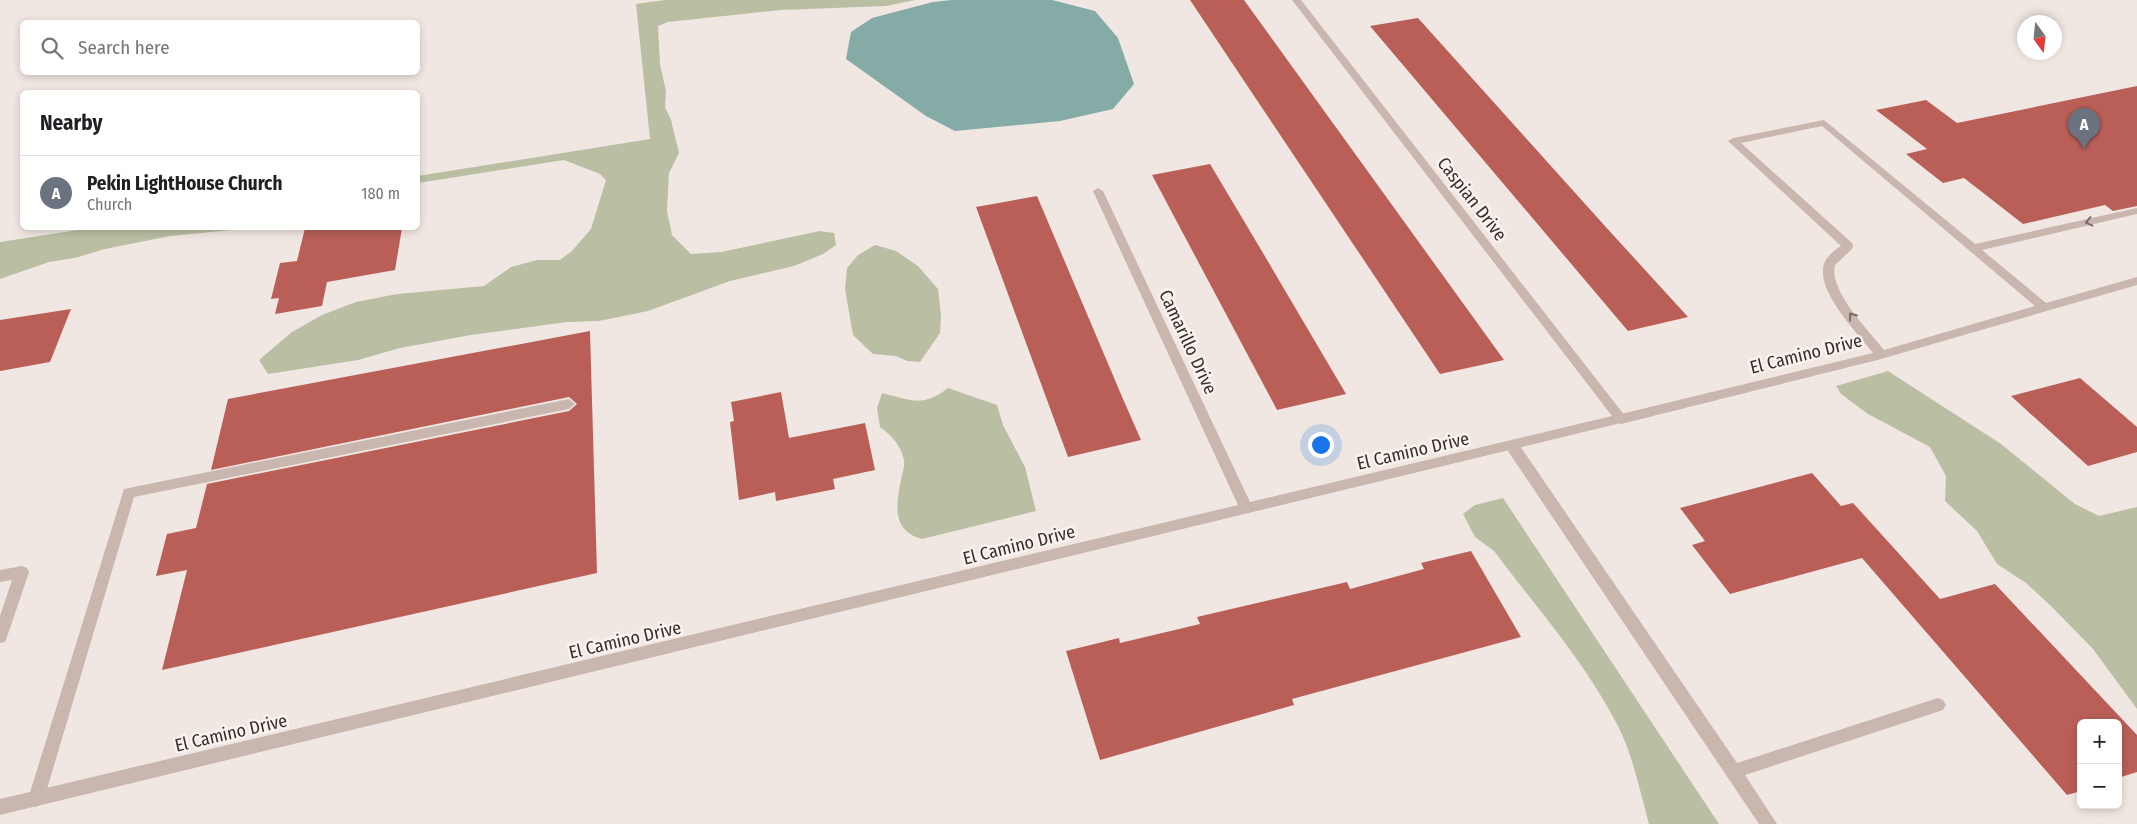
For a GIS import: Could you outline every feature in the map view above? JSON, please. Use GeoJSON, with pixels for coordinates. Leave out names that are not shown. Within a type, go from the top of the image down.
{"type":"FeatureCollection","features":[{"type":"Feature","properties":{"kind":"street","name":"Caspian Drive"},"geometry":{"type":"LineString","coordinates":[[1296,0],[1621,420]]}},
{"type":"Feature","properties":{"kind":"street"},"geometry":{"type":"LineString","coordinates":[[1881,355],[1837,295],[1830,280],[1828,269],[1832,259],[1848,246],[1734,141],[1824,123],[2043,307]]}},
{"type":"Feature","properties":{"kind":"street","name":"Camarillo Drive"},"geometry":{"type":"LineString","coordinates":[[1098,190],[1247,509]]}},
{"type":"Feature","properties":{"kind":"street"},"geometry":{"type":"LineString","coordinates":[[1974,248],[2137,211]]}},
{"type":"Feature","properties":{"kind":"street","name":"El Camino Drive"},"geometry":{"type":"LineString","coordinates":[[0,807],[700,642],[1247,509],[1513,447],[1881,355],[2137,281]]}},
{"type":"Feature","properties":{"kind":"street"},"geometry":{"type":"LineString","coordinates":[[36,799],[129,493],[569,404]]}},
{"type":"Feature","properties":{"kind":"street"},"geometry":{"type":"LineString","coordinates":[[1513,447],[1769,824]]}},
{"type":"Feature","properties":{"kind":"street"},"geometry":{"type":"LineString","coordinates":[[0,576],[22,572],[0,637]]}},
{"type":"Feature","properties":{"kind":"street"},"geometry":{"type":"LineString","coordinates":[[1733,772],[1938,705]]}},
{"type":"Feature","properties":{"kind":"green space"},"geometry":{"type":"Polygon","coordinates":[[[665,0],[915,0],[886,6],[781,10],[668,22],[658,26],[660,65],[666,91],[665,107],[671,120],[679,153],[669,173],[667,211],[672,235],[691,254],[721,252],[820,231],[834,233],[836,245],[823,254],[794,266],[730,281],[648,311],[599,321],[567,322],[471,335],[400,348],[358,360],[268,374],[259,360],[292,332],[322,315],[356,302],[397,294],[484,286],[511,267],[537,260],[560,260],[572,251],[591,229],[606,180],[600,174],[564,160],[420,183],[420,176],[650,139],[636,4],[665,0]]]}},
{"type":"Feature","properties":{"kind":"green space"},"geometry":{"type":"Polygon","coordinates":[[[78,230],[232,230],[170,236],[105,249],[75,258],[49,262],[0,279],[0,242],[78,230]]]}},
{"type":"Feature","properties":{"kind":"green space"},"geometry":{"type":"Polygon","coordinates":[[[875,245],[896,251],[918,266],[938,289],[941,315],[940,333],[920,362],[907,361],[896,356],[873,354],[853,335],[845,289],[847,268],[858,255],[875,245]]]}},
{"type":"Feature","properties":{"kind":"green space"},"geometry":{"type":"Polygon","coordinates":[[[1888,371],[2001,444],[2075,504],[2099,516],[2137,507],[2137,709],[2093,649],[2026,583],[1997,564],[1977,531],[1945,501],[1946,476],[1930,447],[1868,414],[1841,394],[1836,386],[1888,371]]]}},
{"type":"Feature","properties":{"kind":"green space"},"geometry":{"type":"Polygon","coordinates":[[[948,388],[997,405],[1003,425],[1025,467],[1036,511],[922,539],[911,535],[900,522],[897,504],[904,460],[901,450],[895,441],[880,427],[877,408],[882,393],[916,401],[931,398],[948,388]]]}},
{"type":"Feature","properties":{"kind":"green space"},"geometry":{"type":"Polygon","coordinates":[[[1503,498],[1719,824],[1649,824],[1628,749],[1605,702],[1575,657],[1494,551],[1475,537],[1463,514],[1475,505],[1503,498]]]}},
{"type":"Feature","properties":{"kind":"water"},"geometry":{"type":"Polygon","coordinates":[[[952,0],[1052,0],[1095,11],[1118,38],[1134,84],[1113,109],[1060,121],[955,131],[926,116],[846,59],[851,32],[872,18],[933,2],[952,0]]]}},
{"type":"Feature","properties":{"kind":"building"},"geometry":{"type":"Polygon","coordinates":[[[1190,0],[1244,0],[1504,360],[1440,374],[1190,0]]]}},
{"type":"Feature","properties":{"kind":"building"},"geometry":{"type":"Polygon","coordinates":[[[1418,18],[1688,317],[1628,331],[1370,26],[1418,18]]]}},
{"type":"Feature","properties":{"kind":"building"},"geometry":{"type":"Polygon","coordinates":[[[2137,86],[2137,206],[2113,211],[2105,205],[2023,224],[1964,178],[1943,183],[1906,154],[1927,149],[1876,110],[1926,100],[1957,123],[2137,86]]]}},
{"type":"Feature","properties":{"kind":"building"},"geometry":{"type":"Polygon","coordinates":[[[1210,164],[1346,394],[1277,410],[1152,175],[1210,164]]]}},
{"type":"Feature","properties":{"kind":"building"},"geometry":{"type":"Polygon","coordinates":[[[1037,196],[1141,440],[1068,457],[976,207],[1037,196]]]}},
{"type":"Feature","properties":{"kind":"building"},"geometry":{"type":"Polygon","coordinates":[[[305,230],[402,230],[395,270],[327,282],[322,306],[275,314],[279,298],[271,299],[280,263],[297,261],[305,230]]]}},
{"type":"Feature","properties":{"kind":"building"},"geometry":{"type":"Polygon","coordinates":[[[71,309],[50,362],[0,371],[0,320],[71,309]]]}},
{"type":"Feature","properties":{"kind":"building"},"geometry":{"type":"Polygon","coordinates":[[[590,331],[597,573],[162,670],[187,570],[156,576],[167,534],[196,528],[207,484],[569,411],[577,404],[569,397],[211,470],[228,399],[590,331]]]}},
{"type":"Feature","properties":{"kind":"building"},"geometry":{"type":"Polygon","coordinates":[[[2080,378],[2137,427],[2137,452],[2088,466],[2011,396],[2080,378]]]}},
{"type":"Feature","properties":{"kind":"building"},"geometry":{"type":"Polygon","coordinates":[[[781,392],[789,438],[865,423],[875,470],[833,479],[835,489],[776,501],[775,492],[739,500],[730,422],[734,421],[731,402],[781,392]]]}},
{"type":"Feature","properties":{"kind":"building"},"geometry":{"type":"Polygon","coordinates":[[[1812,473],[1841,506],[1853,503],[1940,599],[1995,584],[2122,719],[2077,719],[2077,792],[2067,795],[1862,558],[1730,594],[1692,545],[1705,541],[1680,508],[1812,473]]]}},
{"type":"Feature","properties":{"kind":"building"},"geometry":{"type":"Polygon","coordinates":[[[1471,551],[1521,637],[1292,699],[1294,705],[1100,760],[1066,651],[1119,638],[1120,643],[1200,624],[1197,617],[1347,582],[1350,589],[1424,569],[1421,563],[1471,551]]]}},
{"type":"Feature","properties":{"kind":"building"},"geometry":{"type":"Polygon","coordinates":[[[2122,719],[2137,735],[2137,772],[2122,777],[2122,719]]]}},
{"type":"Feature","properties":{"kind":"place","name":"Pekin LightHouse Church"},"geometry":{"type":"Point","coordinates":[2084,149]}}]}
